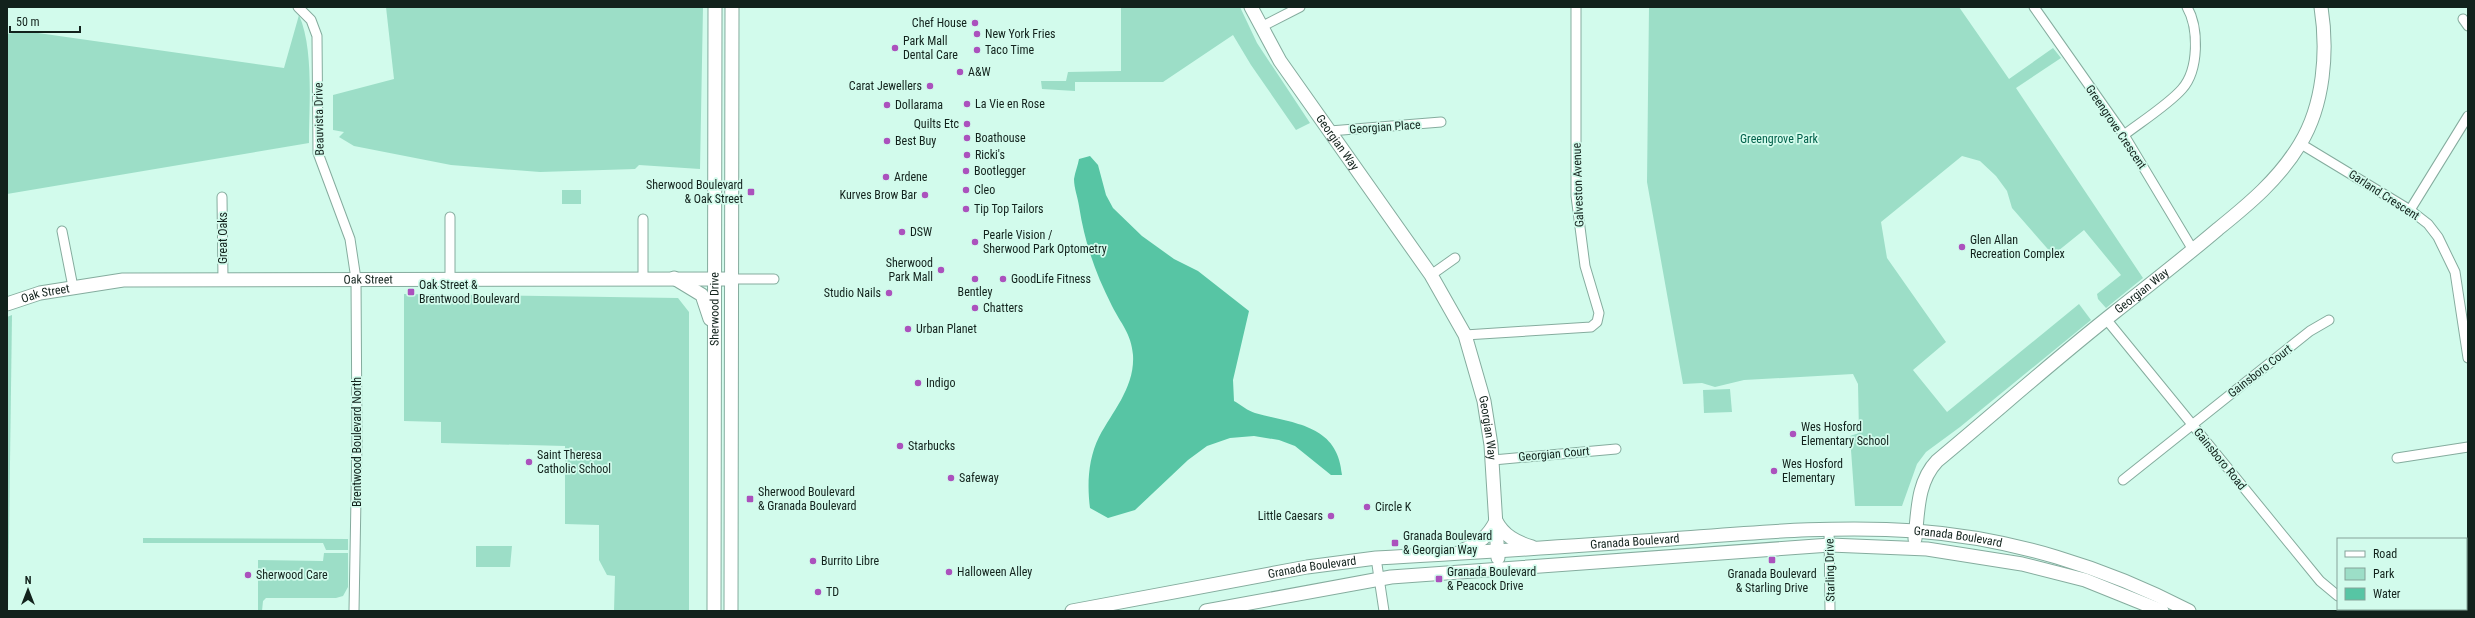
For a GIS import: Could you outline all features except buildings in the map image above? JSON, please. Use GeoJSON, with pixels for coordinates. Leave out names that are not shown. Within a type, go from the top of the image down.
{"type":"FeatureCollection","features":[{"type":"Feature","properties":{"kind":"main road","name":"Sherwood Drive"},"geometry":{"type":"LineString","coordinates":[[714,611],[715,7]]}},
{"type":"Feature","properties":{"kind":"main road","name":"Sherwood Drive"},"geometry":{"type":"LineString","coordinates":[[731,611],[732,7]]}},
{"type":"Feature","properties":{"kind":"main road","name":"Georgian Way"},"geometry":{"type":"LineString","coordinates":[[1251,7],[1280,61],[1431,275],[1465,334],[1484,401],[1493,460],[1499,568]]}},
{"type":"Feature","properties":{"kind":"main road","name":"Georgian Way"},"geometry":{"type":"LineString","coordinates":[[1915,548],[1921,487],[1927,471],[2106,319],[2193,250],[2272,182],[2301,144],[2317,101],[2324,68],[2325,30],[2321,7]]}},
{"type":"Feature","properties":{"kind":"main road","name":"Oak Street"},"geometry":{"type":"LineString","coordinates":[[7,304],[40,293],[123,280],[450,278],[732,279]]}},
{"type":"Feature","properties":{"kind":"main road"},"geometry":{"type":"LineString","coordinates":[[674,278],[702,295],[714,327]]}},
{"type":"Feature","properties":{"kind":"main road"},"geometry":{"type":"LineString","coordinates":[[1496,521],[1501,530],[1513,540],[1538,548]]}},
{"type":"Feature","properties":{"kind":"main road"},"geometry":{"type":"LineString","coordinates":[[1454,554],[1481,542],[1492,530],[1496,521]]}},
{"type":"Feature","properties":{"kind":"main road","name":"Granada Boulevard"},"geometry":{"type":"LineString","coordinates":[[1072,611],[1307,567],[1376,558],[1829,529],[1916,531],[2002,543],[2041,552],[2096,570],[2159,596],[2189,611]]}},
{"type":"Feature","properties":{"kind":"main road","name":"Granada Boulevard"},"geometry":{"type":"LineString","coordinates":[[1206,611],[1379,579],[1499,568],[1830,545],[1915,548],[2022,564],[2085,580],[2162,611]]}},
{"type":"Feature","properties":{"kind":"street","name":"Beauvista Drive"},"geometry":{"type":"LineString","coordinates":[[298,7],[312,20],[317,36],[318,154],[350,239],[356,279]]}},
{"type":"Feature","properties":{"kind":"street"},"geometry":{"type":"LineString","coordinates":[[1261,27],[1300,7]]}},
{"type":"Feature","properties":{"kind":"street","name":"Galveston Avenue"},"geometry":{"type":"LineString","coordinates":[[1465,334],[1592,326],[1597,322],[1599,313],[1585,266],[1576,196],[1576,7]]}},
{"type":"Feature","properties":{"kind":"street","name":"Greengrove Crescent"},"geometry":{"type":"LineString","coordinates":[[2034,7],[2124,135],[2193,250]]}},
{"type":"Feature","properties":{"kind":"street"},"geometry":{"type":"LineString","coordinates":[[2124,135],[2182,89],[2190,74],[2195,33],[2192,15],[2187,7]]}},
{"type":"Feature","properties":{"kind":"street"},"geometry":{"type":"LineString","coordinates":[[2410,210],[2465,126],[2468,116]]}},
{"type":"Feature","properties":{"kind":"street","name":"Georgian Place"},"geometry":{"type":"LineString","coordinates":[[1330,131],[1441,122]]}},
{"type":"Feature","properties":{"kind":"street","name":"Garland Crescent"},"geometry":{"type":"LineString","coordinates":[[2301,144],[2410,210],[2428,224],[2438,237],[2454,272],[2468,358]]}},
{"type":"Feature","properties":{"kind":"street","name":"Great Oaks"},"geometry":{"type":"LineString","coordinates":[[222,197],[223,279]]}},
{"type":"Feature","properties":{"kind":"street"},"geometry":{"type":"LineString","coordinates":[[450,217],[450,278]]}},
{"type":"Feature","properties":{"kind":"street"},"geometry":{"type":"LineString","coordinates":[[643,219],[643,278]]}},
{"type":"Feature","properties":{"kind":"street"},"geometry":{"type":"LineString","coordinates":[[62,231],[74,287]]}},
{"type":"Feature","properties":{"kind":"street"},"geometry":{"type":"LineString","coordinates":[[1431,275],[1455,258]]}},
{"type":"Feature","properties":{"kind":"street","name":"Brentwood Boulevard North"},"geometry":{"type":"LineString","coordinates":[[355,609],[357,441],[356,279]]}},
{"type":"Feature","properties":{"kind":"street"},"geometry":{"type":"LineString","coordinates":[[732,279],[774,279]]}},
{"type":"Feature","properties":{"kind":"street","name":"Gainsboro Road"},"geometry":{"type":"LineString","coordinates":[[2106,319],[2320,581],[2337,595]]}},
{"type":"Feature","properties":{"kind":"street","name":"Gainsboro Court"},"geometry":{"type":"LineString","coordinates":[[2123,480],[2310,331],[2329,320]]}},
{"type":"Feature","properties":{"kind":"street"},"geometry":{"type":"LineString","coordinates":[[2397,458],[2468,448]]}},
{"type":"Feature","properties":{"kind":"street","name":"Georgian Court"},"geometry":{"type":"LineString","coordinates":[[1493,460],[1616,449]]}},
{"type":"Feature","properties":{"kind":"street","name":"Starling Drive"},"geometry":{"type":"LineString","coordinates":[[1829,529],[1830,611]]}},
{"type":"Feature","properties":{"kind":"street"},"geometry":{"type":"LineString","coordinates":[[1376,558],[1384,611]]}},
{"type":"Feature","properties":{"kind":"green space"},"geometry":{"type":"Polygon","coordinates":[[[386,7],[703,7],[700,169],[639,165],[635,169],[540,172],[451,165],[354,146],[339,137],[344,132],[333,130],[333,95],[394,79],[386,7]]]}},
{"type":"Feature","properties":{"kind":"green space"},"geometry":{"type":"Polygon","coordinates":[[[1121,7],[1240,7],[1257,43],[1310,123],[1296,130],[1251,65],[1233,35],[1163,82],[1075,82],[1075,91],[1042,89],[1041,81],[1066,81],[1068,72],[1121,71],[1121,7]]]}},
{"type":"Feature","properties":{"kind":"green space","name":"Greengrove Park"},"geometry":{"type":"Polygon","coordinates":[[[1649,7],[1959,7],[2009,79],[2053,48],[2061,58],[2016,88],[2143,278],[2106,308],[2098,299],[2097,294],[2121,275],[2084,230],[2053,255],[2012,208],[2007,191],[1996,176],[1980,161],[1962,156],[1881,222],[1887,258],[1946,342],[1913,370],[1947,412],[2079,304],[2091,320],[1960,427],[1926,452],[1917,464],[1902,506],[1855,506],[1850,436],[1859,433],[1858,384],[1853,374],[1744,380],[1715,387],[1702,383],[1683,384],[1647,182],[1649,7]]]}},
{"type":"Feature","properties":{"kind":"green space"},"geometry":{"type":"Polygon","coordinates":[[[299,15],[304,29],[309,60],[309,143],[7,194],[7,34],[24,31],[284,68],[299,15]]]}},
{"type":"Feature","properties":{"kind":"green space"},"geometry":{"type":"Polygon","coordinates":[[[562,190],[581,190],[581,204],[562,204],[562,190]]]}},
{"type":"Feature","properties":{"kind":"green space"},"geometry":{"type":"Polygon","coordinates":[[[404,294],[678,298],[689,312],[689,611],[614,611],[615,576],[607,575],[599,560],[599,525],[565,524],[565,446],[441,443],[441,422],[404,421],[404,294]]]}},
{"type":"Feature","properties":{"kind":"green space"},"geometry":{"type":"Polygon","coordinates":[[[12,315],[8,611],[7,611],[7,317],[12,315]]]}},
{"type":"Feature","properties":{"kind":"green space"},"geometry":{"type":"Polygon","coordinates":[[[1730,389],[1732,412],[1704,413],[1703,390],[1730,389]]]}},
{"type":"Feature","properties":{"kind":"green space"},"geometry":{"type":"Polygon","coordinates":[[[143,538],[348,539],[348,550],[326,550],[323,543],[143,543],[143,538]]]}},
{"type":"Feature","properties":{"kind":"green space"},"geometry":{"type":"Polygon","coordinates":[[[476,546],[512,546],[510,567],[476,567],[476,546]]]}},
{"type":"Feature","properties":{"kind":"green space"},"geometry":{"type":"Polygon","coordinates":[[[324,553],[348,553],[348,587],[343,596],[336,598],[266,598],[263,601],[262,611],[258,611],[258,560],[323,561],[324,553]]]}},
{"type":"Feature","properties":{"kind":"water"},"geometry":{"type":"Polygon","coordinates":[[[1090,156],[1098,165],[1106,195],[1113,208],[1142,236],[1174,259],[1198,271],[1249,311],[1233,380],[1234,401],[1252,412],[1299,424],[1312,429],[1323,436],[1332,445],[1339,458],[1342,475],[1331,475],[1295,446],[1279,440],[1254,436],[1230,438],[1207,446],[1188,460],[1135,510],[1108,518],[1090,508],[1089,472],[1095,445],[1127,388],[1133,367],[1133,355],[1128,335],[1112,306],[1096,269],[1081,220],[1074,179],[1079,159],[1090,156]]]}},
{"type":"Feature","properties":{"kind":"place","name":"Chef House"},"geometry":{"type":"Point","coordinates":[975,23]}},
{"type":"Feature","properties":{"kind":"place","name":"New York Fries"},"geometry":{"type":"Point","coordinates":[977,34]}},
{"type":"Feature","properties":{"kind":"place","name":"Park Mall Dental Care"},"geometry":{"type":"Point","coordinates":[895,48]}},
{"type":"Feature","properties":{"kind":"place","name":"Taco Time"},"geometry":{"type":"Point","coordinates":[977,50]}},
{"type":"Feature","properties":{"kind":"place","name":"A&W"},"geometry":{"type":"Point","coordinates":[960,72]}},
{"type":"Feature","properties":{"kind":"place","name":"Carat Jewellers"},"geometry":{"type":"Point","coordinates":[930,86]}},
{"type":"Feature","properties":{"kind":"place","name":"La Vie en Rose"},"geometry":{"type":"Point","coordinates":[967,104]}},
{"type":"Feature","properties":{"kind":"place","name":"Dollarama"},"geometry":{"type":"Point","coordinates":[887,105]}},
{"type":"Feature","properties":{"kind":"place","name":"Quilts Etc"},"geometry":{"type":"Point","coordinates":[967,124]}},
{"type":"Feature","properties":{"kind":"place","name":"Boathouse"},"geometry":{"type":"Point","coordinates":[967,138]}},
{"type":"Feature","properties":{"kind":"place","name":"Best Buy"},"geometry":{"type":"Point","coordinates":[887,141]}},
{"type":"Feature","properties":{"kind":"place","name":"Ricki's"},"geometry":{"type":"Point","coordinates":[967,155]}},
{"type":"Feature","properties":{"kind":"place","name":"Bootlegger"},"geometry":{"type":"Point","coordinates":[966,171]}},
{"type":"Feature","properties":{"kind":"place","name":"Ardene"},"geometry":{"type":"Point","coordinates":[886,177]}},
{"type":"Feature","properties":{"kind":"place","name":"Cleo"},"geometry":{"type":"Point","coordinates":[966,190]}},
{"type":"Feature","properties":{"kind":"place","name":"Sherwood Boulevard & Oak Street"},"geometry":{"type":"Point","coordinates":[751,192]}},
{"type":"Feature","properties":{"kind":"place","name":"Kurves Brow Bar"},"geometry":{"type":"Point","coordinates":[925,195]}},
{"type":"Feature","properties":{"kind":"place","name":"Tip Top Tailors"},"geometry":{"type":"Point","coordinates":[966,209]}},
{"type":"Feature","properties":{"kind":"place","name":"DSW"},"geometry":{"type":"Point","coordinates":[902,232]}},
{"type":"Feature","properties":{"kind":"place","name":"Pearle Vision / Sherwood Park Optometry"},"geometry":{"type":"Point","coordinates":[975,242]}},
{"type":"Feature","properties":{"kind":"place","name":"Glen Allan Recreation Complex"},"geometry":{"type":"Point","coordinates":[1962,247]}},
{"type":"Feature","properties":{"kind":"place","name":"Sherwood Park Mall"},"geometry":{"type":"Point","coordinates":[941,270]}},
{"type":"Feature","properties":{"kind":"place","name":"Bentley"},"geometry":{"type":"Point","coordinates":[975,279]}},
{"type":"Feature","properties":{"kind":"place","name":"GoodLife Fitness"},"geometry":{"type":"Point","coordinates":[1003,279]}},
{"type":"Feature","properties":{"kind":"place","name":"Oak Street & Brentwood Boulevard"},"geometry":{"type":"Point","coordinates":[411,292]}},
{"type":"Feature","properties":{"kind":"place","name":"Studio Nails"},"geometry":{"type":"Point","coordinates":[889,293]}},
{"type":"Feature","properties":{"kind":"place","name":"Chatters"},"geometry":{"type":"Point","coordinates":[975,308]}},
{"type":"Feature","properties":{"kind":"place","name":"Urban Planet"},"geometry":{"type":"Point","coordinates":[908,329]}},
{"type":"Feature","properties":{"kind":"place","name":"Indigo"},"geometry":{"type":"Point","coordinates":[918,383]}},
{"type":"Feature","properties":{"kind":"place","name":"Wes Hosford Elementary School"},"geometry":{"type":"Point","coordinates":[1793,434]}},
{"type":"Feature","properties":{"kind":"place","name":"Starbucks"},"geometry":{"type":"Point","coordinates":[900,446]}},
{"type":"Feature","properties":{"kind":"place","name":"Saint Theresa Catholic School"},"geometry":{"type":"Point","coordinates":[529,462]}},
{"type":"Feature","properties":{"kind":"place","name":"Wes Hosford Elementary"},"geometry":{"type":"Point","coordinates":[1774,471]}},
{"type":"Feature","properties":{"kind":"place","name":"Safeway"},"geometry":{"type":"Point","coordinates":[951,478]}},
{"type":"Feature","properties":{"kind":"place","name":"Sherwood Boulevard & Granada Boulevard"},"geometry":{"type":"Point","coordinates":[750,499]}},
{"type":"Feature","properties":{"kind":"place","name":"Circle K"},"geometry":{"type":"Point","coordinates":[1367,507]}},
{"type":"Feature","properties":{"kind":"place","name":"Little Caesars"},"geometry":{"type":"Point","coordinates":[1331,516]}},
{"type":"Feature","properties":{"kind":"place","name":"Granada Boulevard & Georgian Way"},"geometry":{"type":"Point","coordinates":[1395,543]}},
{"type":"Feature","properties":{"kind":"place","name":"Granada Boulevard & Starling Drive"},"geometry":{"type":"Point","coordinates":[1772,560]}},
{"type":"Feature","properties":{"kind":"place","name":"Burrito Libre"},"geometry":{"type":"Point","coordinates":[813,561]}},
{"type":"Feature","properties":{"kind":"place","name":"Halloween Alley"},"geometry":{"type":"Point","coordinates":[949,572]}},
{"type":"Feature","properties":{"kind":"place","name":"Sherwood Care"},"geometry":{"type":"Point","coordinates":[248,575]}},
{"type":"Feature","properties":{"kind":"place","name":"Granada Boulevard & Peacock Drive"},"geometry":{"type":"Point","coordinates":[1439,579]}},
{"type":"Feature","properties":{"kind":"place","name":"TD"},"geometry":{"type":"Point","coordinates":[818,592]}}]}
